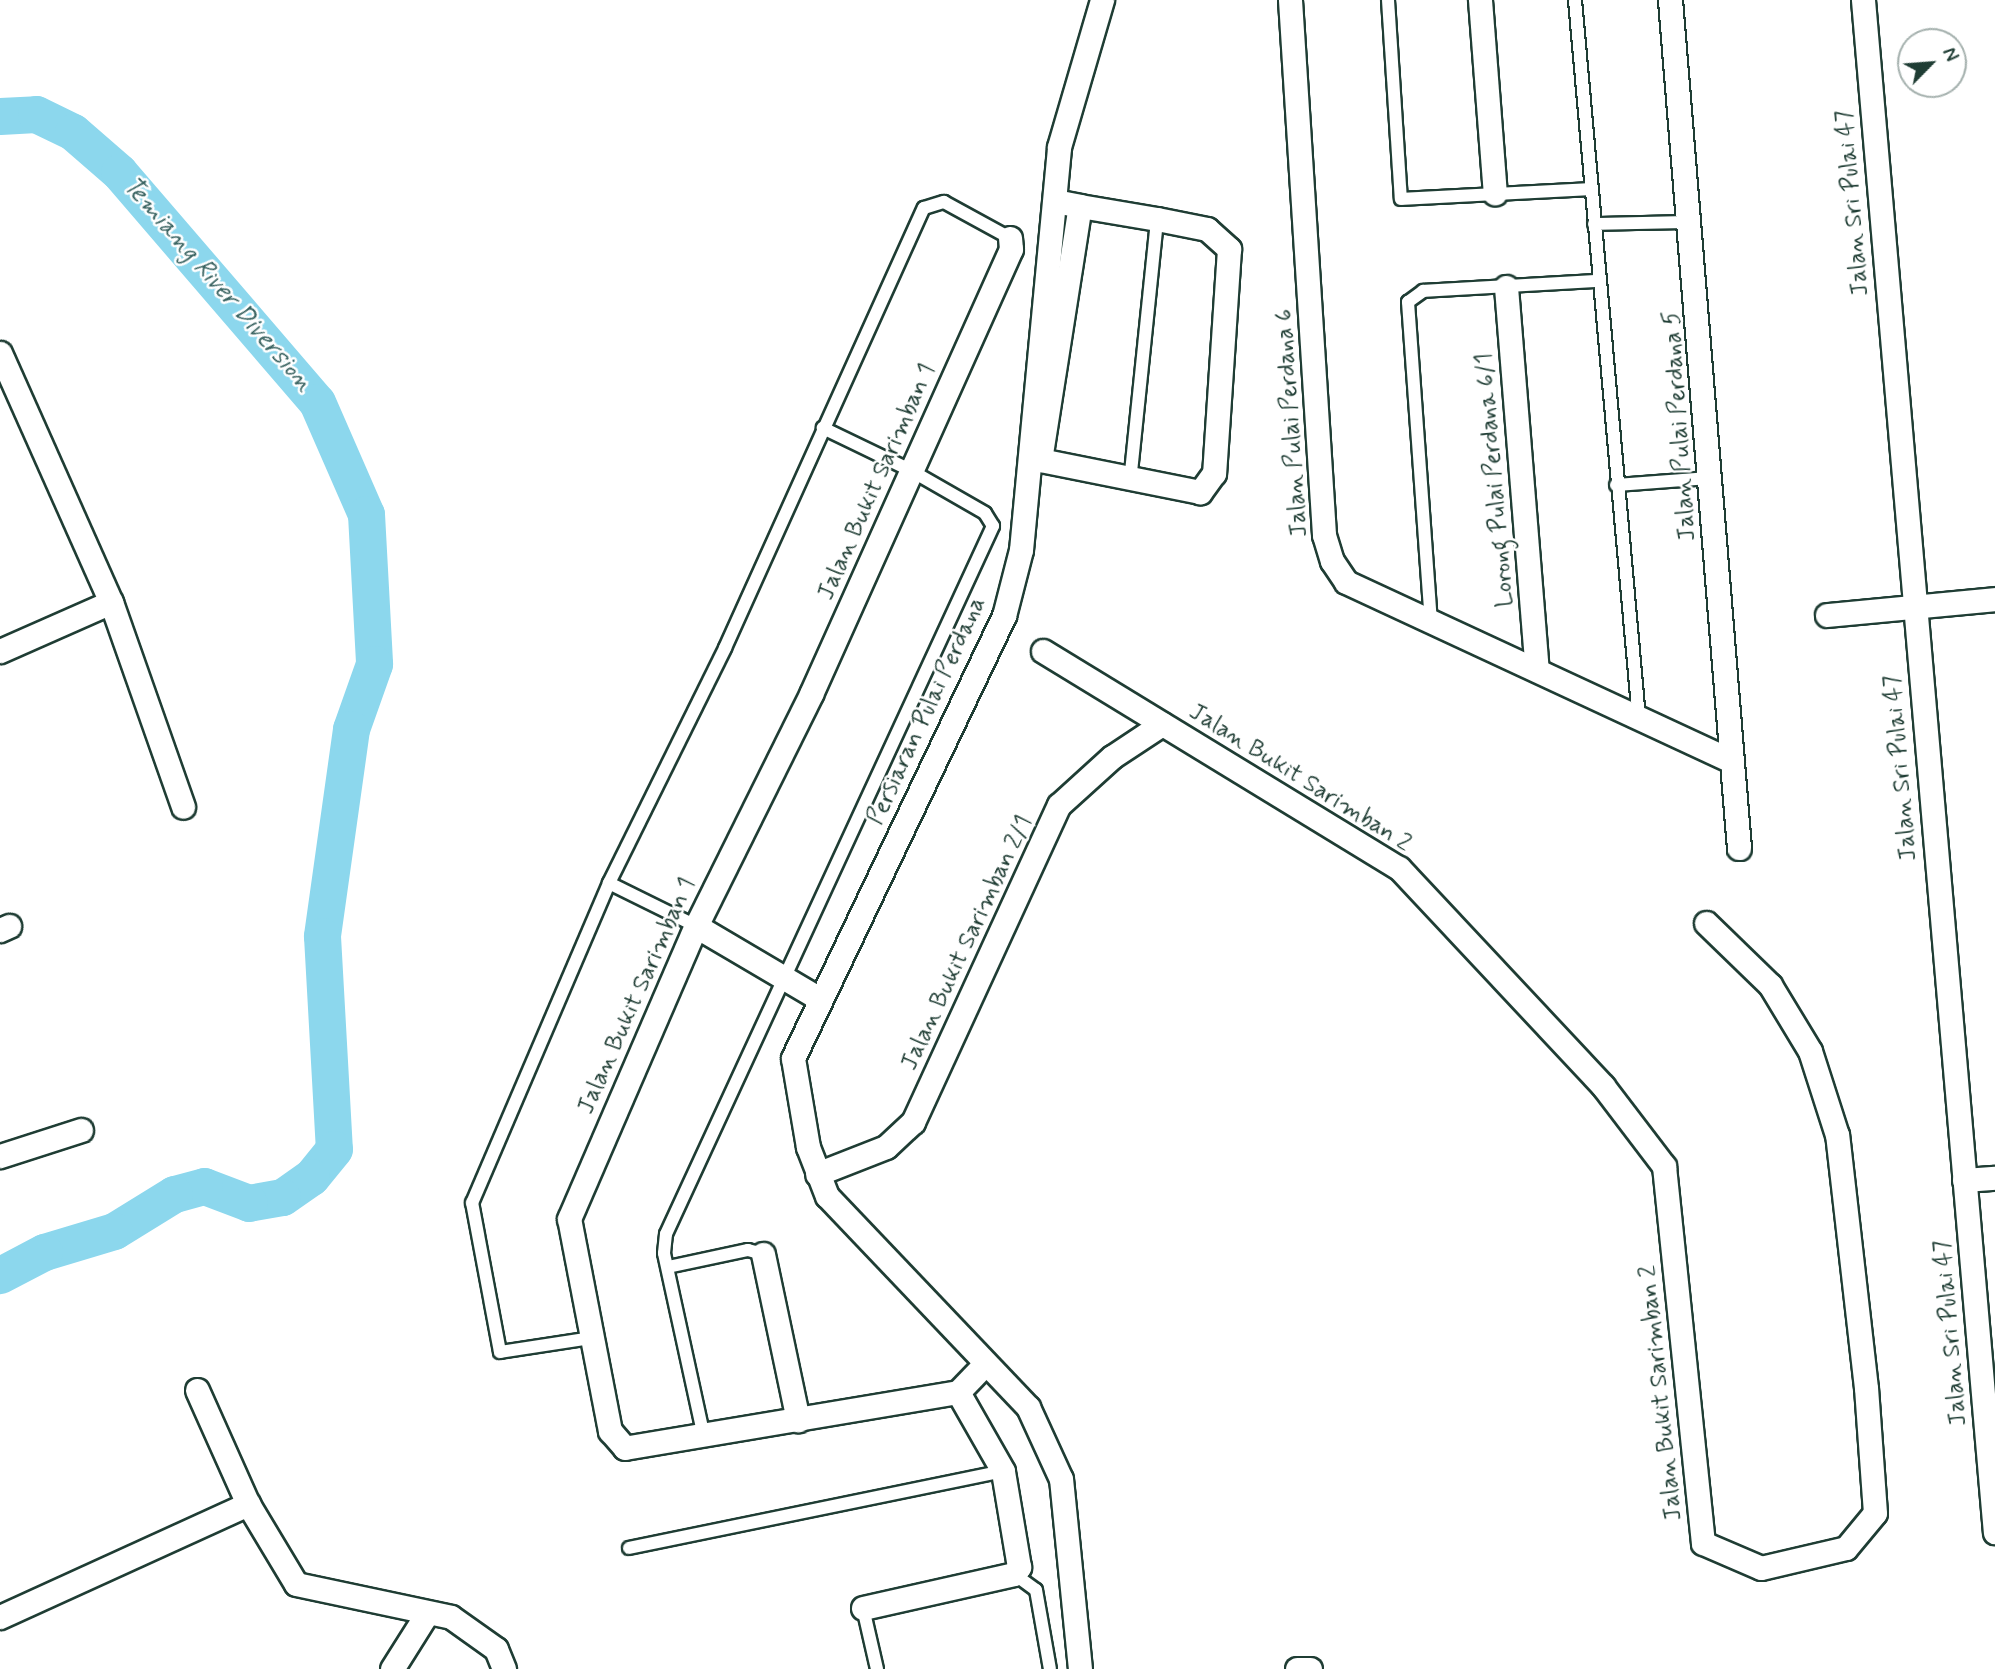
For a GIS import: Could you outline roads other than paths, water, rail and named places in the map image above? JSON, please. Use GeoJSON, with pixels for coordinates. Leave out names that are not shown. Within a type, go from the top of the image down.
{"type":"FeatureCollection","features":[{"type":"Feature","properties":{"kind":"street","name":"Persiaran Pulai Perdana"},"geometry":{"type":"LineString","coordinates":[[1080,1669],[1061,1479],[1028,1407],[984,1366],[838,1211],[817,1174],[793,1058],[818,998],[1004,616],[1021,550],[1059,147],[1102,0]]}},
{"type":"Feature","properties":{"kind":"street","name":"Jalan Pulai Perdana 6"},"geometry":{"type":"LineString","coordinates":[[1290,0],[1324,535],[1346,582],[1731,761]]}},
{"type":"Feature","properties":{"kind":"street"},"geometry":{"type":"LineString","coordinates":[[1480,0],[1495,193]]}},
{"type":"Feature","properties":{"kind":"street","name":"Jalan Pulai Perdana 5"},"geometry":{"type":"LineString","coordinates":[[1670,0],[1692,222],[1738,848]]}},
{"type":"Feature","properties":{"kind":"street","name":"Jalan Sri Pulai 47"},"geometry":{"type":"LineString","coordinates":[[1863,0],[1912,608],[1995,1532]]}},
{"type":"Feature","properties":{"kind":"street"},"geometry":{"type":"LineString","coordinates":[[1055,201],[1207,229],[1229,249],[1214,473],[1200,492],[1130,482],[1040,460],[1080,206]]}},
{"type":"Feature","properties":{"kind":"street","name":"Jalan Bukit Sarimban 1"},"geometry":{"type":"LineString","coordinates":[[958,1392],[636,1449],[616,1442],[591,1338],[569,1219],[696,926],[811,694],[1011,249],[1010,238]]}},
{"type":"Feature","properties":{"kind":"street","name":"Lorong Pulai Perdana 6/1"},"geometry":{"type":"LineString","coordinates":[[1506,287],[1537,669]]}},
{"type":"Feature","properties":{"kind":"street"},"geometry":{"type":"LineString","coordinates":[[2,362],[111,602],[183,807]]}},
{"type":"Feature","properties":{"kind":"street"},"geometry":{"type":"LineString","coordinates":[[1827,615],[1995,599]]}},
{"type":"Feature","properties":{"kind":"street"},"geometry":{"type":"LineString","coordinates":[[0,651],[111,602]]}},
{"type":"Feature","properties":{"kind":"street"},"geometry":{"type":"LineString","coordinates":[[1042,651],[1162,724]]}},
{"type":"Feature","properties":{"kind":"street","name":"Jalan Bukit Sarimban 2"},"geometry":{"type":"LineString","coordinates":[[1162,724],[1399,868],[1594,1076],[1664,1167],[1703,1543],[1761,1568],[1846,1548],[1875,1513],[1866,1388],[1837,1135],[1810,1051],[1770,985],[1706,923]]}},
{"type":"Feature","properties":{"kind":"street","name":"Jalan Bukit Sarimban 2/1"},"geometry":{"type":"LineString","coordinates":[[817,1174],[887,1147],[913,1122],[1059,805],[1112,757],[1162,724]]}},
{"type":"Feature","properties":{"kind":"street"},"geometry":{"type":"LineString","coordinates":[[696,926],[818,998]]}},
{"type":"Feature","properties":{"kind":"street"},"geometry":{"type":"LineString","coordinates":[[0,1156],[81,1130]]}},
{"type":"Feature","properties":{"kind":"street"},"geometry":{"type":"LineString","coordinates":[[1964,1180],[1995,1178]]}},
{"type":"Feature","properties":{"kind":"street"},"geometry":{"type":"LineString","coordinates":[[763,1254],[798,1420]]}},
{"type":"Feature","properties":{"kind":"street"},"geometry":{"type":"LineString","coordinates":[[863,1608],[1014,1574],[1021,1559],[1003,1471],[958,1392],[984,1366]]}},
{"type":"Feature","properties":{"kind":"street"},"geometry":{"type":"LineString","coordinates":[[197,1390],[248,1504],[296,1584],[426,1615],[451,1617],[496,1648],[504,1669]]}},
{"type":"Feature","properties":{"kind":"street"},"geometry":{"type":"LineString","coordinates":[[0,1617],[248,1504]]}},
{"type":"Feature","properties":{"kind":"street"},"geometry":{"type":"LineString","coordinates":[[392,1669],[426,1615]]}},
{"type":"Feature","properties":{"kind":"street"},"geometry":{"type":"LineString","coordinates":[[1297,1669],[1310,1669]]}},
{"type":"Feature","properties":{"kind":"lane"},"geometry":{"type":"LineString","coordinates":[[1388,0],[1401,199],[1591,189]]}},
{"type":"Feature","properties":{"kind":"lane"},"geometry":{"type":"LineString","coordinates":[[1575,0],[1616,485],[1639,719]]}},
{"type":"Feature","properties":{"kind":"lane"},"geometry":{"type":"LineString","coordinates":[[591,1338],[500,1352],[472,1203],[609,883],[725,648],[823,428],[930,203],[944,202],[1010,238]]}},
{"type":"Feature","properties":{"kind":"lane"},"geometry":{"type":"LineString","coordinates":[[1130,482],[1157,219]]}},
{"type":"Feature","properties":{"kind":"lane"},"geometry":{"type":"LineString","coordinates":[[1594,224],[1692,222]]}},
{"type":"Feature","properties":{"kind":"lane"},"geometry":{"type":"LineString","coordinates":[[1431,623],[1408,302],[1423,291],[1598,281]]}},
{"type":"Feature","properties":{"kind":"lane"},"geometry":{"type":"LineString","coordinates":[[704,1437],[668,1267],[666,1234],[991,533],[985,513],[910,470],[823,428]]}},
{"type":"Feature","properties":{"kind":"lane"},"geometry":{"type":"LineString","coordinates":[[1616,485],[1710,478]]}},
{"type":"Feature","properties":{"kind":"lane"},"geometry":{"type":"LineString","coordinates":[[609,883],[696,926]]}},
{"type":"Feature","properties":{"kind":"lane"},"geometry":{"type":"LineString","coordinates":[[668,1267],[748,1250],[763,1254]]}},
{"type":"Feature","properties":{"kind":"lane"},"geometry":{"type":"LineString","coordinates":[[629,1548],[1003,1471]]}},
{"type":"Feature","properties":{"kind":"lane"},"geometry":{"type":"LineString","coordinates":[[1014,1574],[1036,1590],[1050,1669]]}},
{"type":"Feature","properties":{"kind":"lane"},"geometry":{"type":"LineString","coordinates":[[863,1608],[877,1669]]}},
{"type":"Feature","properties":{"kind":"waterway","name":"Temiang River Diversion"},"geometry":{"type":"LineString","coordinates":[[0,116],[36,114],[73,132],[119,172],[317,402],[366,514],[374,664],[351,729],[322,936],[334,1149],[311,1177],[282,1197],[249,1203],[204,1186],[174,1194],[114,1231],[44,1252],[0,1275]]}}]}
